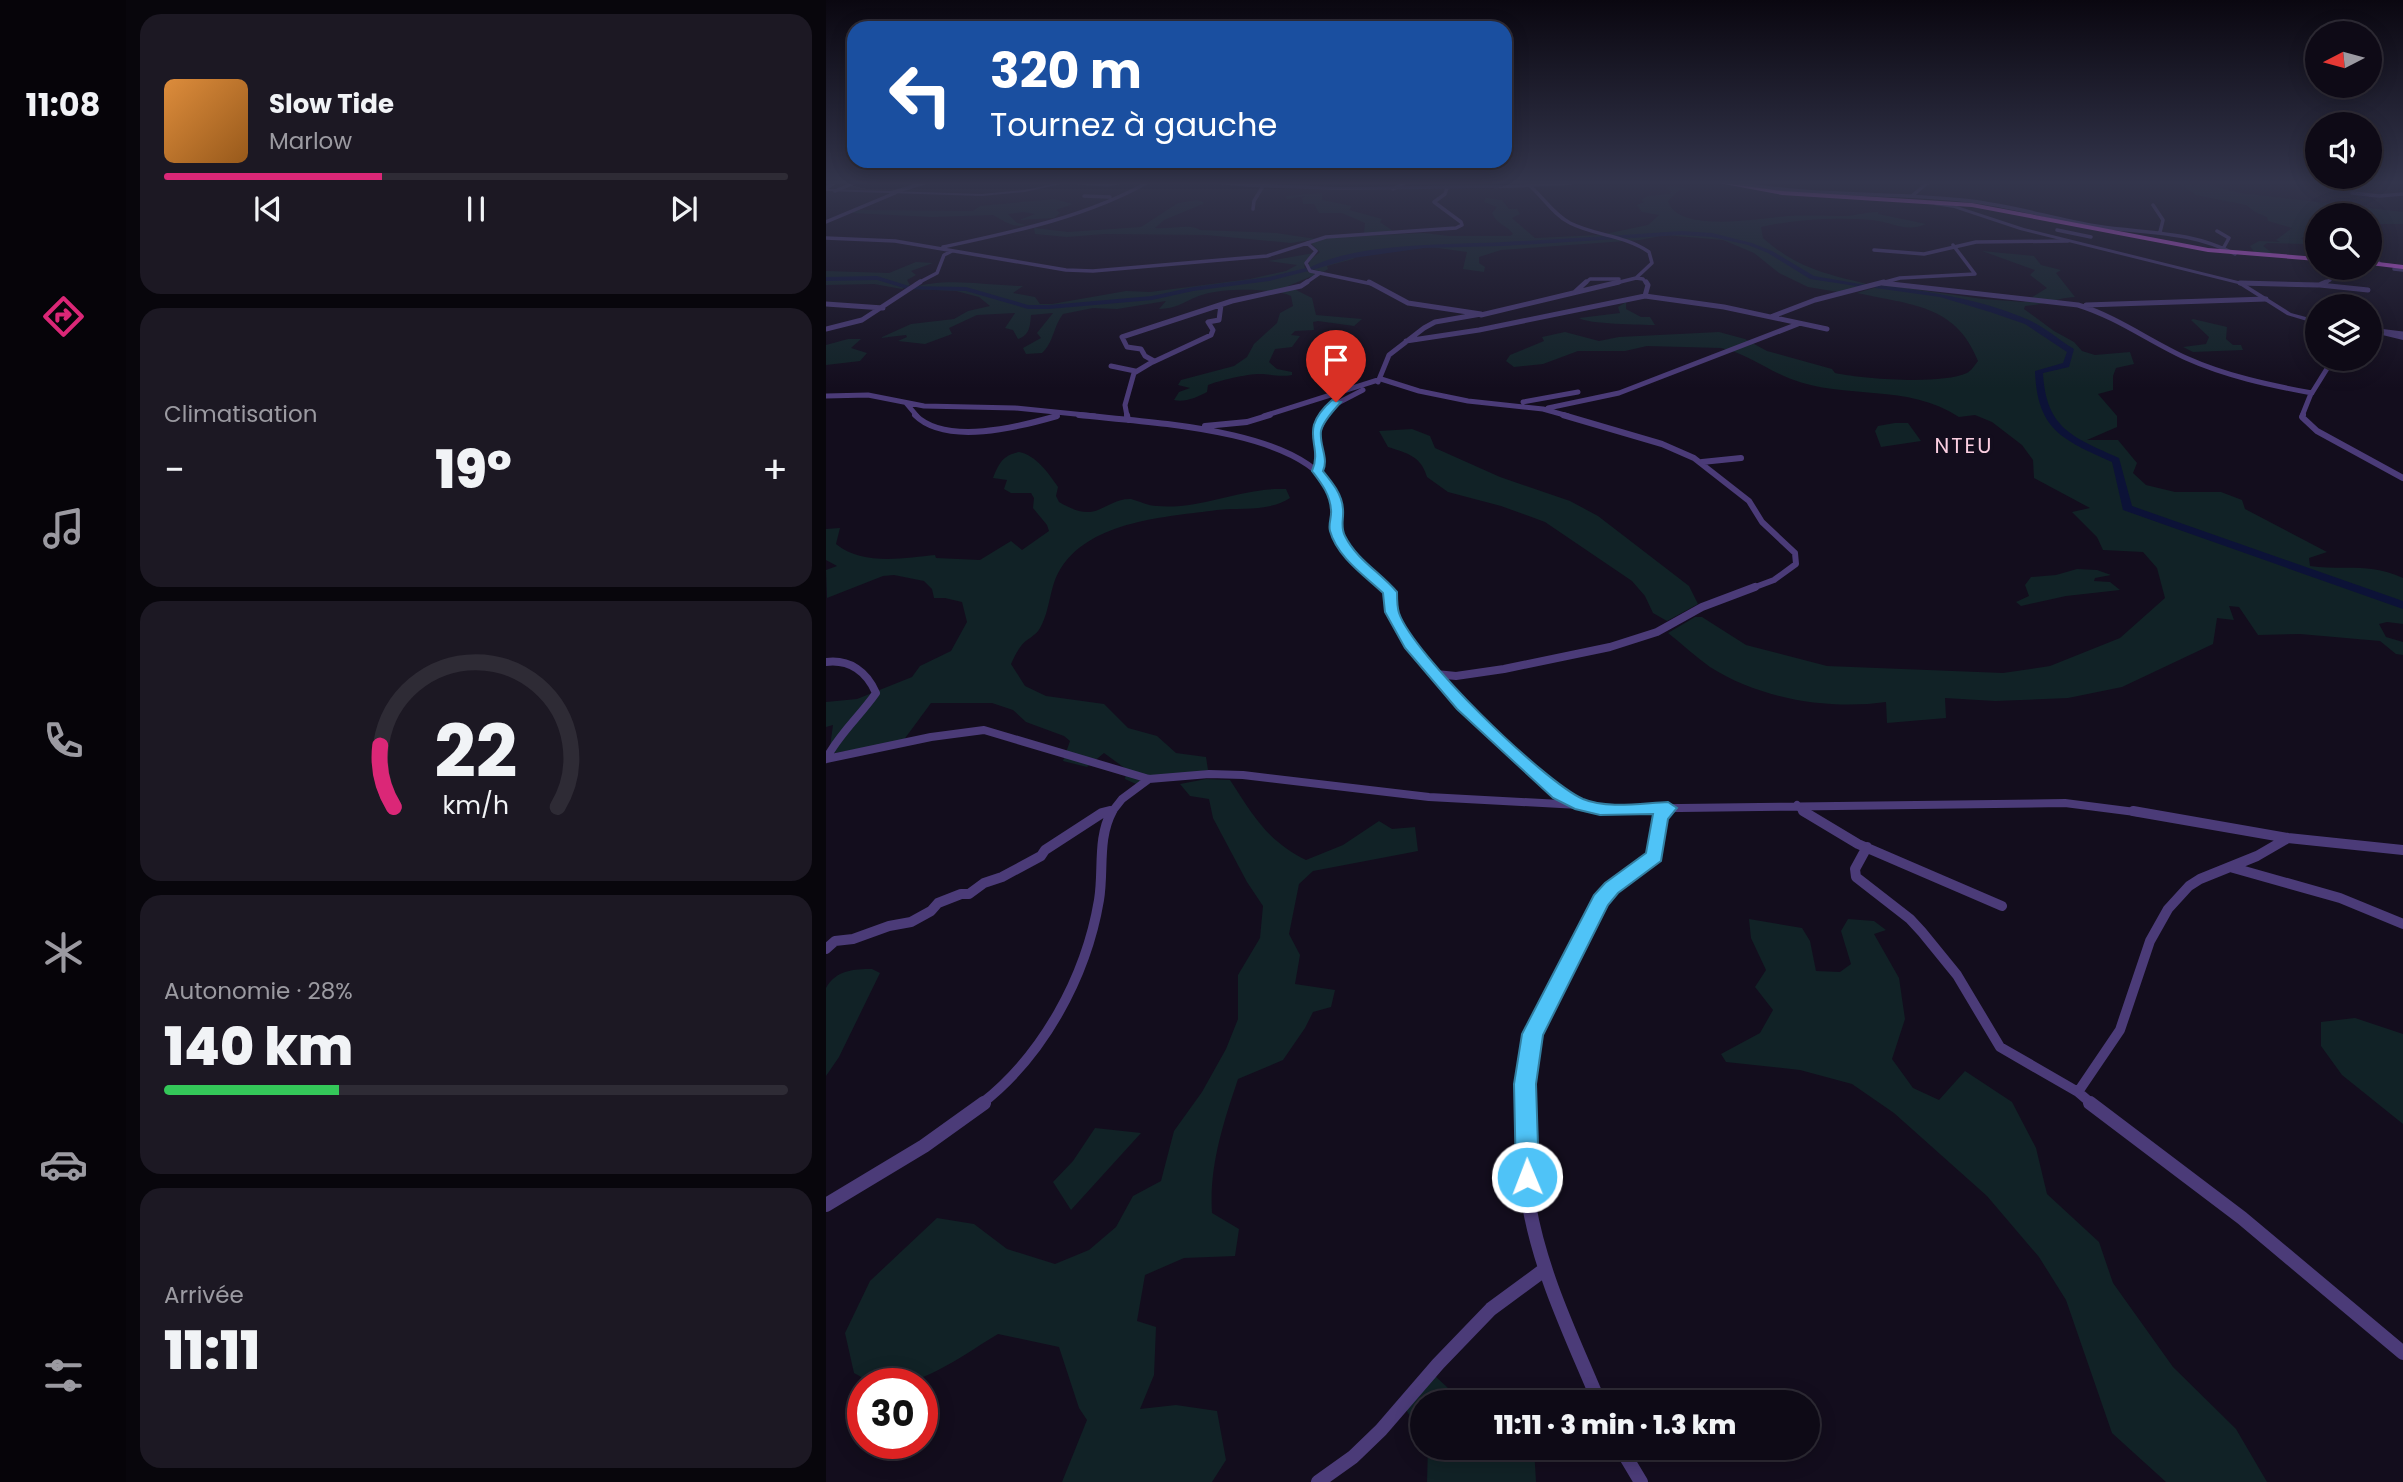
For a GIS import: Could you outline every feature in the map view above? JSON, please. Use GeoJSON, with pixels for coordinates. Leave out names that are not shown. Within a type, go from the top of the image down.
{"type":"FeatureCollection","features":[{"type":"Feature","properties":{"kind":"main road"},"geometry":{"type":"LineString","coordinates":[[2215,250],[2305,259]]}},
{"type":"Feature","properties":{"kind":"main road"},"geometry":{"type":"LineString","coordinates":[[2382,264],[2403,268]]}},
{"type":"Feature","properties":{"kind":"street"},"geometry":{"type":"LineString","coordinates":[[948,250],[1081,272],[1268,256],[1286,250]]}},
{"type":"Feature","properties":{"kind":"street"},"geometry":{"type":"LineString","coordinates":[[1314,250],[1316,252],[1306,267],[1310,271],[1367,281],[1408,303],[1478,312],[1481,315]]}},
{"type":"Feature","properties":{"kind":"street"},"geometry":{"type":"LineString","coordinates":[[1636,278],[1652,263],[1647,250]]}},
{"type":"Feature","properties":{"kind":"street"},"geometry":{"type":"LineString","coordinates":[[1876,250],[1924,254],[1937,250]]}},
{"type":"Feature","properties":{"kind":"street"},"geometry":{"type":"LineString","coordinates":[[1771,316],[1815,300],[1909,277],[1975,274],[1958,250]]}},
{"type":"Feature","properties":{"kind":"street"},"geometry":{"type":"LineString","coordinates":[[2106,250],[2240,283],[2319,285],[2368,290]]}},
{"type":"Feature","properties":{"kind":"street"},"geometry":{"type":"LineString","coordinates":[[2229,250],[2235,254]]}},
{"type":"Feature","properties":{"kind":"street"},"geometry":{"type":"LineString","coordinates":[[826,329],[852,324],[883,308],[909,287],[937,272],[944,255],[952,251]]}},
{"type":"Feature","properties":{"kind":"street"},"geometry":{"type":"LineString","coordinates":[[2394,269],[2403,268]]}},
{"type":"Feature","properties":{"kind":"street"},"geometry":{"type":"LineString","coordinates":[[1153,362],[1141,349],[1125,346],[1122,337],[1221,305],[1300,286],[1320,273]]}},
{"type":"Feature","properties":{"kind":"street"},"geometry":{"type":"LineString","coordinates":[[1317,471],[1320,465],[1316,431],[1328,409],[1381,379],[1389,355],[1435,322],[1481,315],[1636,278],[1643,279],[1648,285],[1646,296]]}},
{"type":"Feature","properties":{"kind":"street"},"geometry":{"type":"LineString","coordinates":[[1567,296],[1581,289],[1590,279],[1629,279]]}},
{"type":"Feature","properties":{"kind":"street"},"geometry":{"type":"LineString","coordinates":[[2319,285],[2330,280]]}},
{"type":"Feature","properties":{"kind":"street"},"geometry":{"type":"LineString","coordinates":[[1882,283],[2078,305],[2266,299]]}},
{"type":"Feature","properties":{"kind":"street"},"geometry":{"type":"LineString","coordinates":[[2240,283],[2289,314],[2305,319]]}},
{"type":"Feature","properties":{"kind":"street"},"geometry":{"type":"LineString","coordinates":[[1405,341],[1479,330],[1646,296],[1771,316],[1827,329]]}},
{"type":"Feature","properties":{"kind":"street"},"geometry":{"type":"LineString","coordinates":[[826,304],[883,308]]}},
{"type":"Feature","properties":{"kind":"street"},"geometry":{"type":"LineString","coordinates":[[1111,366],[1135,371],[1211,335],[1213,330],[1208,322],[1219,320],[1221,305]]}},
{"type":"Feature","properties":{"kind":"street"},"geometry":{"type":"LineString","coordinates":[[2078,305],[2099,313],[2187,359],[2227,375],[2312,393]]}},
{"type":"Feature","properties":{"kind":"street"},"geometry":{"type":"LineString","coordinates":[[1543,409],[1574,405],[1619,393],[1799,323]]}},
{"type":"Feature","properties":{"kind":"street"},"geometry":{"type":"LineString","coordinates":[[2382,332],[2403,336]]}},
{"type":"Feature","properties":{"kind":"street"},"geometry":{"type":"LineString","coordinates":[[1128,420],[1125,405],[1135,371]]}},
{"type":"Feature","properties":{"kind":"street"},"geometry":{"type":"LineString","coordinates":[[2326,371],[2302,412],[2310,426],[2403,478]]}},
{"type":"Feature","properties":{"kind":"street"},"geometry":{"type":"LineString","coordinates":[[1187,427],[1247,422],[1381,379],[1419,391],[1543,409],[1662,444],[1702,462],[1749,500],[1762,522],[1791,548],[1796,559],[1794,568],[1774,580],[1702,607],[1657,632],[1610,647],[1483,673],[1456,676],[1436,674]]}},
{"type":"Feature","properties":{"kind":"street"},"geometry":{"type":"LineString","coordinates":[[1497,404],[1535,401],[1578,392]]}},
{"type":"Feature","properties":{"kind":"street"},"geometry":{"type":"LineString","coordinates":[[826,396],[868,395],[924,406],[1015,408],[1187,427],[1253,440],[1295,457],[1317,471],[1330,486],[1337,509],[1335,529],[1339,538],[1355,561],[1390,592],[1392,612],[1404,638],[1462,705],[1545,783],[1581,805]]}},
{"type":"Feature","properties":{"kind":"street"},"geometry":{"type":"LineString","coordinates":[[906,403],[923,423],[950,429],[1000,428],[1062,415]]}},
{"type":"Feature","properties":{"kind":"street"},"geometry":{"type":"LineString","coordinates":[[1702,462],[1741,458]]}},
{"type":"Feature","properties":{"kind":"street"},"geometry":{"type":"LineString","coordinates":[[826,662],[839,660],[865,674],[876,693],[862,713],[838,736],[826,759],[930,737],[984,730],[1149,779],[1209,774],[1243,775],[1417,796],[1581,805],[1600,809],[2065,803],[2119,809],[2288,838],[2403,850]]}},
{"type":"Feature","properties":{"kind":"street"},"geometry":{"type":"LineString","coordinates":[[826,949],[835,941],[853,939],[889,926],[911,922],[931,911],[938,903],[961,894],[970,894],[984,883],[1002,877],[1041,856],[1045,850],[1102,813],[1111,811],[1149,779]]}},
{"type":"Feature","properties":{"kind":"street"},"geometry":{"type":"LineString","coordinates":[[1797,805],[1804,814],[1867,847],[2003,906]]}},
{"type":"Feature","properties":{"kind":"street"},"geometry":{"type":"LineString","coordinates":[[1594,1390],[1544,1270],[1528,1201],[1526,1068],[1533,1034],[1601,900],[1612,888],[1654,856],[1660,818],[1668,808]]}},
{"type":"Feature","properties":{"kind":"street"},"geometry":{"type":"LineString","coordinates":[[826,1205],[928,1143],[968,1114],[1023,1066],[1041,1044],[1059,1013],[1097,908],[1101,888],[1103,834],[1111,811]]}},
{"type":"Feature","properties":{"kind":"street"},"geometry":{"type":"LineString","coordinates":[[2078,1092],[2120,1030],[2150,941],[2168,909],[2189,887],[2258,856],[2288,838]]}},
{"type":"Feature","properties":{"kind":"street"},"geometry":{"type":"LineString","coordinates":[[1867,847],[1855,869],[1856,877],[1910,919],[1922,932],[1956,975],[2000,1047],[2078,1092],[2126,1132],[2184,1172],[2244,1218],[2403,1353]]}},
{"type":"Feature","properties":{"kind":"street"},"geometry":{"type":"LineString","coordinates":[[2230,867],[2340,898],[2403,924]]}},
{"type":"Feature","properties":{"kind":"street"},"geometry":{"type":"LineString","coordinates":[[1318,1482],[1353,1457],[1381,1430],[1483,1316],[1544,1270]]}},
{"type":"Feature","properties":{"kind":"street"},"geometry":{"type":"LineString","coordinates":[[1627,1460],[1640,1482]]}},
{"type":"Feature","properties":{"kind":"shaded area"},"geometry":{"type":"Polygon","coordinates":[[[1318,250],[1405,250],[1356,256],[1327,266],[1328,269],[1323,272],[1308,268],[1310,260],[1320,252],[1318,250]]]}},
{"type":"Feature","properties":{"kind":"shaded area"},"geometry":{"type":"Polygon","coordinates":[[[1454,250],[1500,250],[1479,257],[1479,263],[1485,267],[1484,272],[1463,269],[1467,252],[1454,250]]]}},
{"type":"Feature","properties":{"kind":"shaded area"},"geometry":{"type":"Polygon","coordinates":[[[1747,250],[1779,250],[1801,264],[1871,285],[1844,293],[1808,287],[1779,273],[1747,250]]]}},
{"type":"Feature","properties":{"kind":"shaded area"},"geometry":{"type":"Polygon","coordinates":[[[2253,250],[2268,250],[2272,253],[2255,253],[2253,250]]]}},
{"type":"Feature","properties":{"kind":"shaded area"},"geometry":{"type":"Polygon","coordinates":[[[1982,251],[2034,256],[2041,265],[2061,270],[2056,273],[2075,297],[2025,306],[2024,309],[2074,342],[2082,351],[2095,355],[2130,352],[2134,364],[2116,368],[2113,390],[2098,394],[2117,416],[2117,427],[2087,440],[2118,440],[2137,463],[2133,473],[2146,485],[2175,492],[2221,492],[2242,500],[2245,509],[2327,552],[2309,558],[2310,566],[2368,568],[2403,578],[2403,624],[2379,624],[2386,637],[2403,642],[2403,655],[2396,654],[2380,641],[2300,634],[2258,635],[2239,607],[2229,606],[2234,620],[2217,618],[2213,644],[2122,687],[2068,698],[1995,701],[1945,698],[1946,718],[1887,723],[1886,702],[1818,703],[1773,694],[1730,678],[1710,667],[1668,633],[1695,617],[1702,617],[1746,645],[1827,666],[2003,673],[2050,666],[2120,638],[2165,598],[2157,568],[2143,552],[2103,550],[2097,537],[2072,512],[2090,508],[2034,478],[2033,460],[2022,445],[1992,422],[1975,415],[1959,417],[1939,406],[1919,400],[1812,385],[1791,379],[1721,348],[1647,346],[1625,351],[1578,351],[1543,364],[1514,367],[1506,361],[1510,355],[1544,341],[1542,337],[1565,332],[1599,341],[1619,337],[1719,332],[1745,339],[1767,351],[1832,369],[1835,373],[1902,380],[1955,377],[1968,372],[1978,361],[1969,342],[1957,328],[1929,310],[1857,293],[1884,285],[2024,302],[2047,288],[2030,275],[2035,270],[1982,251]]]}},
{"type":"Feature","properties":{"kind":"shaded area"},"geometry":{"type":"Polygon","coordinates":[[[1314,253],[1304,266],[1308,272],[1317,274],[1288,286],[1312,298],[1316,315],[1362,319],[1354,326],[1318,321],[1313,322],[1314,330],[1295,331],[1291,335],[1300,336],[1292,347],[1275,349],[1269,362],[1277,369],[1292,372],[1292,375],[1257,374],[1227,379],[1208,385],[1207,392],[1186,400],[1174,400],[1179,392],[1190,388],[1178,385],[1181,380],[1234,366],[1247,357],[1254,344],[1277,323],[1280,313],[1293,306],[1291,296],[1262,290],[1224,291],[1205,294],[1167,308],[1159,309],[1166,301],[1117,309],[1093,308],[1063,314],[1042,353],[1026,354],[1023,348],[1041,338],[1037,333],[1053,313],[1031,315],[1027,333],[1018,339],[1013,330],[1005,328],[1015,313],[977,315],[949,328],[952,334],[925,344],[898,341],[907,337],[906,335],[880,338],[911,324],[954,319],[968,311],[990,306],[979,297],[956,291],[909,289],[922,285],[951,282],[1023,286],[1013,293],[1035,297],[1040,304],[1052,304],[1126,291],[1150,292],[1250,279],[1286,271],[1297,265],[1268,261],[1314,253]]]}},
{"type":"Feature","properties":{"kind":"shaded area"},"geometry":{"type":"Polygon","coordinates":[[[916,262],[933,263],[911,271],[916,275],[907,280],[910,285],[902,289],[874,284],[826,285],[826,271],[889,273],[916,262]]]}},
{"type":"Feature","properties":{"kind":"shaded area"},"geometry":{"type":"Polygon","coordinates":[[[1626,302],[1626,309],[1641,317],[1650,317],[1655,325],[1603,323],[1579,318],[1620,313],[1618,307],[1626,302]]]}},
{"type":"Feature","properties":{"kind":"shaded area"},"geometry":{"type":"Polygon","coordinates":[[[2191,320],[2227,327],[2226,339],[2233,345],[2241,345],[2243,350],[2193,352],[2183,347],[2206,344],[2209,337],[2191,320]]]}},
{"type":"Feature","properties":{"kind":"shaded area"},"geometry":{"type":"Polygon","coordinates":[[[848,339],[861,339],[851,348],[867,353],[860,361],[826,365],[826,345],[848,339]]]}},
{"type":"Feature","properties":{"kind":"shaded area"},"geometry":{"type":"Polygon","coordinates":[[[1908,423],[1921,441],[1881,447],[1875,431],[1878,426],[1908,423]]]}},
{"type":"Feature","properties":{"kind":"shaded area"},"geometry":{"type":"Polygon","coordinates":[[[1412,429],[1430,436],[1435,448],[1500,477],[1570,501],[1598,516],[1689,586],[1698,604],[1667,621],[1653,613],[1645,596],[1632,581],[1545,522],[1501,506],[1448,492],[1427,477],[1417,460],[1388,447],[1379,431],[1412,429]]]}},
{"type":"Feature","properties":{"kind":"shaded area"},"geometry":{"type":"Polygon","coordinates":[[[1019,452],[1031,457],[1046,471],[1058,487],[1056,496],[1059,502],[1082,512],[1095,511],[1125,499],[1154,506],[1190,505],[1253,491],[1286,489],[1290,498],[1273,505],[1154,519],[1111,530],[1091,540],[1075,552],[1061,568],[1040,628],[1021,646],[1011,664],[1025,686],[1046,696],[1104,704],[1128,728],[1157,736],[1176,753],[1206,757],[1208,770],[1136,784],[1125,779],[1126,769],[1104,753],[1087,767],[1063,761],[1070,741],[1064,736],[1026,722],[1013,710],[992,703],[931,703],[903,741],[829,754],[833,725],[826,727],[826,702],[857,699],[912,677],[920,666],[951,651],[967,622],[962,602],[934,598],[932,589],[924,581],[894,575],[883,576],[827,598],[826,570],[837,566],[826,560],[826,529],[840,528],[836,544],[846,551],[871,558],[897,559],[935,555],[936,558],[980,560],[1011,541],[1022,550],[1049,531],[1033,508],[1034,498],[1031,493],[1011,493],[1004,489],[1007,480],[993,478],[1002,461],[1019,452]]]}},
{"type":"Feature","properties":{"kind":"shaded area"},"geometry":{"type":"Polygon","coordinates":[[[2077,569],[2097,570],[2111,575],[2095,578],[2094,581],[2110,582],[2120,590],[2066,596],[2021,606],[2016,602],[2029,596],[2025,585],[2031,577],[2056,575],[2077,569]]]}},
{"type":"Feature","properties":{"kind":"shaded area"},"geometry":{"type":"Polygon","coordinates":[[[1206,779],[1230,780],[1270,835],[1306,860],[1343,845],[1379,821],[1392,829],[1415,827],[1418,851],[1313,871],[1299,884],[1289,934],[1300,955],[1295,984],[1335,990],[1331,1007],[1313,1012],[1283,1060],[1238,1079],[1218,1145],[1212,1196],[1212,1213],[1239,1229],[1235,1256],[1184,1258],[1145,1275],[1137,1321],[1156,1327],[1154,1375],[1140,1409],[1176,1405],[1217,1411],[1226,1460],[1212,1482],[1062,1482],[1087,1420],[1079,1408],[1059,1347],[998,1334],[938,1370],[853,1368],[845,1333],[870,1281],[937,1218],[974,1224],[1007,1249],[1055,1264],[1089,1250],[1116,1227],[1133,1196],[1161,1181],[1174,1131],[1202,1092],[1226,1049],[1238,1019],[1238,975],[1260,938],[1263,906],[1213,818],[1209,799],[1190,796],[1180,784],[1206,779]]]}},
{"type":"Feature","properties":{"kind":"shaded area"},"geometry":{"type":"Polygon","coordinates":[[[1749,919],[1802,928],[1810,941],[1816,971],[1840,972],[1851,964],[1841,931],[1848,919],[1874,921],[1886,930],[1874,934],[1899,978],[1905,1019],[1892,1059],[1913,1088],[1939,1100],[1965,1071],[2012,1102],[2036,1148],[2047,1194],[2099,1242],[2113,1283],[2173,1367],[2236,1429],[2267,1482],[2166,1482],[2112,1433],[2066,1300],[2039,1257],[1987,1196],[1894,1113],[1852,1084],[1800,1070],[1726,1062],[1721,1054],[1760,1033],[1773,1010],[1755,987],[1766,970],[1751,938],[1749,919]]]}},
{"type":"Feature","properties":{"kind":"shaded area"},"geometry":{"type":"Polygon","coordinates":[[[872,969],[880,973],[839,1057],[826,1076],[826,988],[840,974],[872,969]]]}},
{"type":"Feature","properties":{"kind":"shaded area"},"geometry":{"type":"Polygon","coordinates":[[[2355,1018],[2403,1034],[2403,1124],[2342,1075],[2321,1046],[2321,1022],[2355,1018]]]}},
{"type":"Feature","properties":{"kind":"shaded area"},"geometry":{"type":"Polygon","coordinates":[[[1095,1128],[1141,1133],[1071,1210],[1053,1182],[1073,1161],[1095,1128]]]}},
{"type":"Feature","properties":{"kind":"shaded area"},"geometry":{"type":"Polygon","coordinates":[[[1434,1375],[1450,1390],[1421,1390],[1434,1375]]]}},
{"type":"Feature","properties":{"kind":"shaded area"},"geometry":{"type":"Polygon","coordinates":[[[1410,1402],[1410,1416],[1405,1408],[1410,1402]]]}},
{"type":"Feature","properties":{"kind":"shaded area"},"geometry":{"type":"Polygon","coordinates":[[[1428,1460],[1535,1460],[1536,1482],[1427,1482],[1428,1460]]]}},
{"type":"Feature","properties":{"kind":"waterway"},"geometry":{"type":"LineString","coordinates":[[1312,268],[1352,256],[1394,250]]}},
{"type":"Feature","properties":{"kind":"waterway"},"geometry":{"type":"LineString","coordinates":[[1765,250],[1812,278],[1869,286]]}},
{"type":"Feature","properties":{"kind":"waterway"},"geometry":{"type":"LineString","coordinates":[[912,287],[966,289],[1028,307],[1049,307],[1152,298],[1193,289],[1269,279],[1306,270]]}},
{"type":"Feature","properties":{"kind":"waterway"},"geometry":{"type":"LineString","coordinates":[[826,279],[877,278],[907,287]]}},
{"type":"Feature","properties":{"kind":"waterway"},"geometry":{"type":"LineString","coordinates":[[1877,287],[1941,295],[1993,310],[2028,322],[2071,351],[2066,365],[2039,371],[2044,406],[2059,429],[2071,438],[2116,460],[2127,508],[2403,605]]}},
{"type":"Feature","properties":{"kind":"district","name":"NTEU"},"geometry":{"type":"Point","coordinates":[1964,445]}},
{"type":"Feature","properties":{"kind":"route"},"geometry":{"type":"LineString","coordinates":[[1336,402],[1328,409],[1317,427],[1315,435],[1320,465],[1317,471],[1330,486],[1334,496],[1337,509],[1335,529],[1339,538],[1355,561],[1390,592],[1392,612],[1404,638],[1462,705],[1559,794],[1581,805],[1600,809],[1668,808],[1660,818],[1657,851],[1648,863],[1624,878],[1601,900],[1533,1034],[1525,1084],[1527,1177]]}}]}
